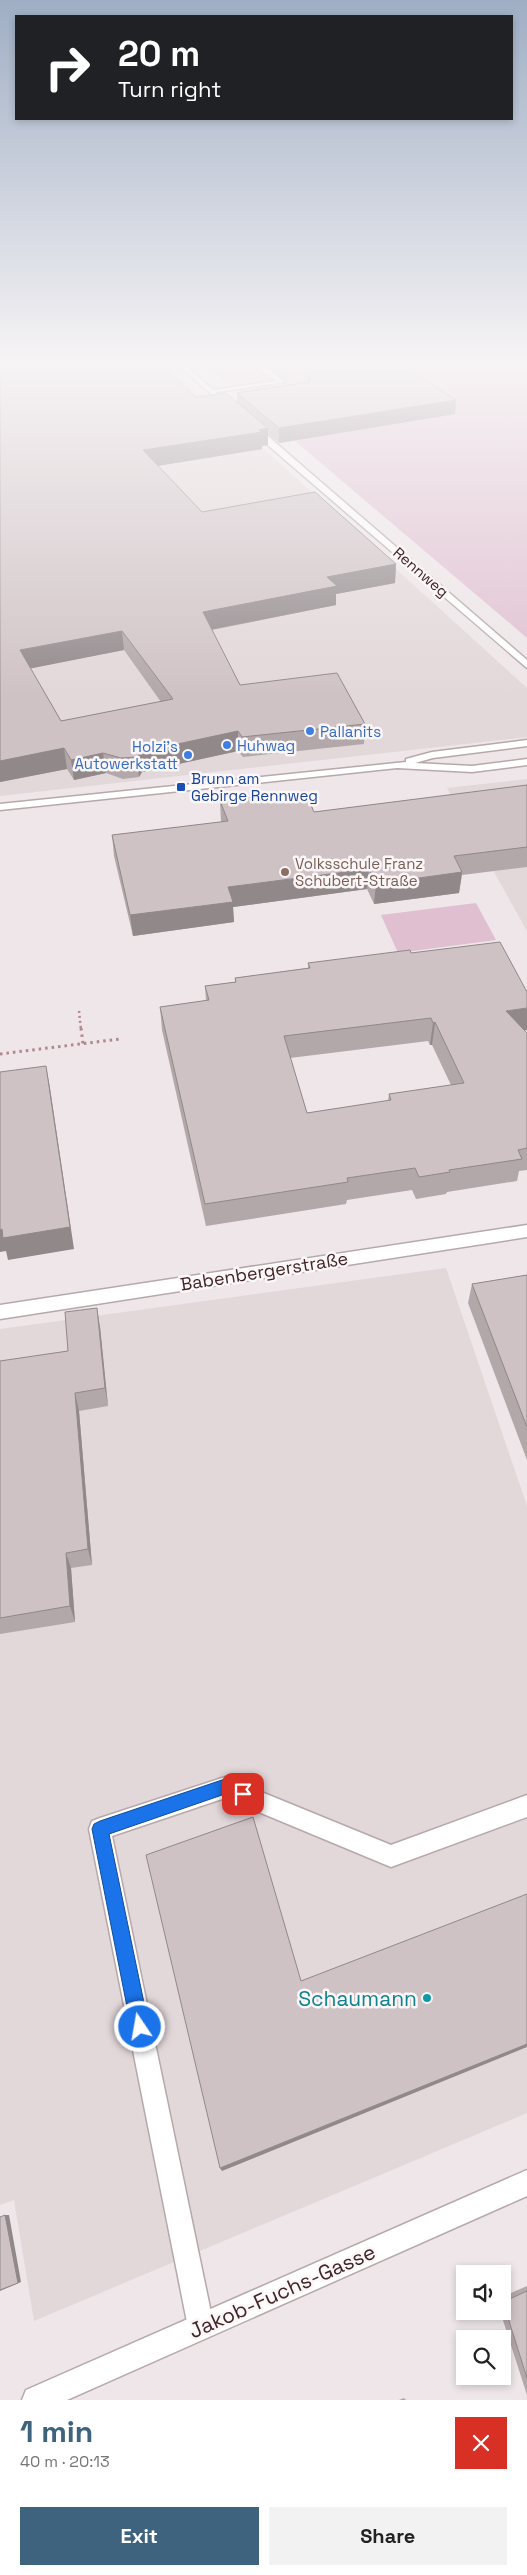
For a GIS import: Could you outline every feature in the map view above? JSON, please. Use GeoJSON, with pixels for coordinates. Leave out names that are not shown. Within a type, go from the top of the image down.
{"type":"FeatureCollection","features":[{"type":"Feature","properties":{"kind":"street","name":"Rennweg"},"geometry":{"type":"LineString","coordinates":[[307,474],[527,665]]}},
{"type":"Feature","properties":{"kind":"street"},"geometry":{"type":"LineString","coordinates":[[397,765],[432,755],[527,743]]}},
{"type":"Feature","properties":{"kind":"street"},"geometry":{"type":"LineString","coordinates":[[0,807],[397,765],[472,768],[527,762]]}},
{"type":"Feature","properties":{"kind":"street","name":"Babenbergerstraße"},"geometry":{"type":"LineString","coordinates":[[0,1312],[527,1231]]}},
{"type":"Feature","properties":{"kind":"street"},"geometry":{"type":"LineString","coordinates":[[201,2327],[100,1829],[225,1786],[390,1856],[527,1806]]}},
{"type":"Feature","properties":{"kind":"street","name":"Jakob-Fuchs-Gasse"},"geometry":{"type":"LineString","coordinates":[[36,2400],[527,2183]]}},
{"type":"Feature","properties":{"kind":"path"},"geometry":{"type":"LineString","coordinates":[[78,1010],[84,1044]]}},
{"type":"Feature","properties":{"kind":"path"},"geometry":{"type":"LineString","coordinates":[[0,1054],[120,1039]]}},
{"type":"Feature","properties":{"kind":"shaded area"},"geometry":{"type":"Polygon","coordinates":[[[0,474],[292,474],[527,688],[527,737],[0,796],[0,474]]]}},
{"type":"Feature","properties":{"kind":"shaded area"},"geometry":{"type":"Polygon","coordinates":[[[334,474],[527,474],[527,638],[334,474]]]}},
{"type":"Feature","properties":{"kind":"shaded area"},"geometry":{"type":"Polygon","coordinates":[[[527,779],[527,931],[447,788],[527,779]]]}},
{"type":"Feature","properties":{"kind":"shaded area"},"geometry":{"type":"Polygon","coordinates":[[[476,903],[496,940],[398,953],[381,915],[476,903]]]}},
{"type":"Feature","properties":{"kind":"shaded area"},"geometry":{"type":"Polygon","coordinates":[[[446,1268],[527,1506],[527,2113],[34,2321],[14,2200],[0,2205],[0,1329],[446,1268]]]}},
{"type":"Feature","properties":{"kind":"building"},"geometry":{"type":"Polygon","coordinates":[[[0,474],[166,474],[202,512],[315,492],[396,564],[327,577],[337,586],[203,612],[240,685],[337,673],[365,724],[242,737],[238,731],[140,752],[137,757],[121,758],[103,753],[71,760],[64,748],[0,761],[0,474]],[[122,631],[20,650],[61,721],[173,699],[122,631]]]}},
{"type":"Feature","properties":{"kind":"building"},"geometry":{"type":"Polygon","coordinates":[[[527,785],[527,847],[454,856],[462,872],[376,884],[369,869],[228,887],[233,902],[130,915],[112,835],[228,821],[220,801],[305,791],[314,812],[527,785]]]}},
{"type":"Feature","properties":{"kind":"building"},"geometry":{"type":"Polygon","coordinates":[[[500,942],[527,992],[527,1008],[506,1011],[527,1033],[527,1148],[518,1150],[522,1159],[449,1170],[450,1172],[419,1177],[415,1168],[347,1178],[348,1182],[205,1204],[160,1007],[209,1000],[205,986],[236,982],[235,978],[310,968],[308,963],[410,950],[411,953],[500,942]],[[431,1018],[284,1036],[307,1113],[391,1100],[389,1094],[464,1083],[435,1022],[433,1023],[431,1018]]]}},
{"type":"Feature","properties":{"kind":"building"},"geometry":{"type":"Polygon","coordinates":[[[46,1066],[70,1227],[3,1238],[2,1229],[0,1230],[0,1072],[46,1066]]]}},
{"type":"Feature","properties":{"kind":"building"},"geometry":{"type":"Polygon","coordinates":[[[527,1275],[527,1427],[472,1284],[527,1275]]]}},
{"type":"Feature","properties":{"kind":"building"},"geometry":{"type":"Polygon","coordinates":[[[97,1308],[105,1388],[75,1393],[88,1549],[66,1553],[70,1606],[0,1618],[0,1361],[68,1351],[65,1312],[97,1308]]]}},
{"type":"Feature","properties":{"kind":"building","name":"Schaumann"},"geometry":{"type":"Polygon","coordinates":[[[253,1817],[301,1981],[527,1894],[527,2044],[220,2168],[146,1855],[253,1817]]]}},
{"type":"Feature","properties":{"kind":"building"},"geometry":{"type":"Polygon","coordinates":[[[5,2215],[18,2283],[0,2290],[0,2217],[5,2215]]]}},
{"type":"Feature","properties":{"kind":"building"},"geometry":{"type":"Polygon","coordinates":[[[527,2291],[527,2378],[509,2320],[511,2320],[511,2298],[527,2291]]]}},
{"type":"Feature","properties":{"kind":"place","name":"Pallanits"},"geometry":{"type":"Point","coordinates":[310,731]}},
{"type":"Feature","properties":{"kind":"place","name":"Huhwag"},"geometry":{"type":"Point","coordinates":[227,745]}},
{"type":"Feature","properties":{"kind":"place","name":"Holzi's Autowerkstatt"},"geometry":{"type":"Point","coordinates":[188,755]}},
{"type":"Feature","properties":{"kind":"place","name":"Brunn am Gebirge Rennweg"},"geometry":{"type":"Point","coordinates":[181,787]}},
{"type":"Feature","properties":{"kind":"place","name":"Volksschule Franz Schubert-Straße"},"geometry":{"type":"Point","coordinates":[285,872]}},
{"type":"Feature","properties":{"kind":"place","name":"Schaumann"},"geometry":{"type":"Point","coordinates":[427,1998]}},
{"type":"Feature","properties":{"kind":"route"},"geometry":{"type":"LineString","coordinates":[[140,2027],[100,1829],[225,1786],[243,1794]]}}]}
